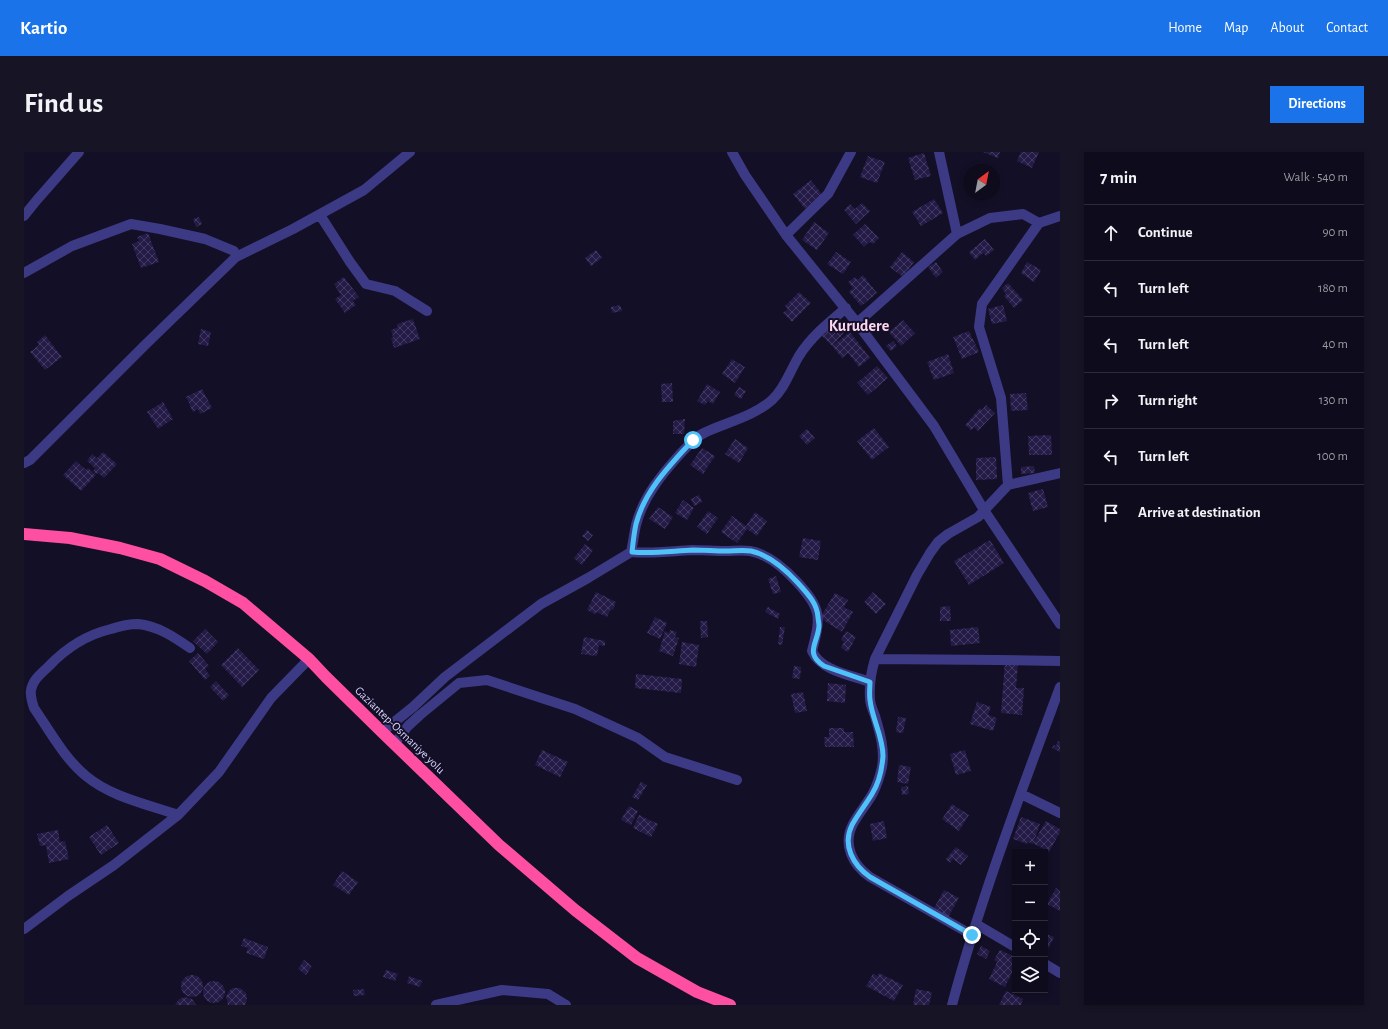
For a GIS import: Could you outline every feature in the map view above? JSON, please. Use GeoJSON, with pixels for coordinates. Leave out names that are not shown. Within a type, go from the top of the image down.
{"type":"FeatureCollection","features":[{"type":"Feature","properties":{"kind":"highway","name":"Gaziantep-Osmaniye yolu"},"geometry":{"type":"LineString","coordinates":[[24,534],[70,538],[120,548],[160,559],[205,581],[243,603],[309,659],[499,846],[575,910],[637,958],[697,992],[730,1005]]}},
{"type":"Feature","properties":{"kind":"street"},"geometry":{"type":"LineString","coordinates":[[24,216],[79,152]]}},
{"type":"Feature","properties":{"kind":"street"},"geometry":{"type":"LineString","coordinates":[[24,463],[30,460],[146,344],[236,257],[364,190],[410,152]]}},
{"type":"Feature","properties":{"kind":"street"},"geometry":{"type":"LineString","coordinates":[[732,152],[745,175],[786,235],[846,308],[934,426],[984,510],[1060,624]]}},
{"type":"Feature","properties":{"kind":"street"},"geometry":{"type":"LineString","coordinates":[[786,235],[828,194],[851,152]]}},
{"type":"Feature","properties":{"kind":"street"},"geometry":{"type":"LineString","coordinates":[[939,152],[957,234]]}},
{"type":"Feature","properties":{"kind":"street"},"geometry":{"type":"LineString","coordinates":[[320,214],[350,262],[366,284],[395,290],[427,311]]}},
{"type":"Feature","properties":{"kind":"street"},"geometry":{"type":"LineString","coordinates":[[857,323],[957,234],[990,218],[1023,214],[1039,223]]}},
{"type":"Feature","properties":{"kind":"street"},"geometry":{"type":"LineString","coordinates":[[1008,485],[1001,398],[979,327],[982,304],[1039,223],[1060,216]]}},
{"type":"Feature","properties":{"kind":"street"},"geometry":{"type":"LineString","coordinates":[[24,273],[72,246],[130,224],[205,239],[234,251],[236,257]]}},
{"type":"Feature","properties":{"kind":"street"},"geometry":{"type":"LineString","coordinates":[[632,552],[636,524],[642,507],[650,492],[668,467],[693,440],[704,432],[746,415],[772,400],[782,388],[799,356],[809,342],[823,327],[846,308]]}},
{"type":"Feature","properties":{"kind":"street"},"geometry":{"type":"LineString","coordinates":[[972,935],[870,877],[853,861],[848,843],[852,826],[873,793],[879,779],[882,766],[883,754],[881,740],[870,700],[870,682],[875,659],[930,553],[938,542],[948,534],[978,517],[1008,485],[1060,473]]}},
{"type":"Feature","properties":{"kind":"street"},"geometry":{"type":"LineString","coordinates":[[382,732],[413,707],[445,677],[541,604],[632,552],[642,553],[695,550],[750,551],[764,556],[789,573],[806,591],[814,603],[818,613],[819,626],[812,651],[816,659],[829,668],[870,682]]}},
{"type":"Feature","properties":{"kind":"street"},"geometry":{"type":"LineString","coordinates":[[178,814],[109,790],[85,776],[73,763],[34,708],[31,691],[34,682],[39,675],[69,647],[90,636],[126,625],[138,624],[153,627],[167,633],[190,648]]}},
{"type":"Feature","properties":{"kind":"street"},"geometry":{"type":"LineString","coordinates":[[24,928],[68,896],[114,866],[178,814],[219,772],[271,698],[309,659]]}},
{"type":"Feature","properties":{"kind":"street"},"geometry":{"type":"LineString","coordinates":[[875,659],[1060,661]]}},
{"type":"Feature","properties":{"kind":"street"},"geometry":{"type":"LineString","coordinates":[[394,744],[408,726],[459,683],[487,680],[575,709],[638,738],[665,756],[737,780]]}},
{"type":"Feature","properties":{"kind":"street"},"geometry":{"type":"LineString","coordinates":[[952,1005],[972,935],[1002,844],[1060,687]]}},
{"type":"Feature","properties":{"kind":"street"},"geometry":{"type":"LineString","coordinates":[[1021,794],[1060,813]]}},
{"type":"Feature","properties":{"kind":"street"},"geometry":{"type":"LineString","coordinates":[[976,924],[1012,945]]}},
{"type":"Feature","properties":{"kind":"street"},"geometry":{"type":"LineString","coordinates":[[1048,966],[1060,973]]}},
{"type":"Feature","properties":{"kind":"street"},"geometry":{"type":"LineString","coordinates":[[436,1005],[502,990],[548,994],[566,1005]]}},
{"type":"Feature","properties":{"kind":"building"},"geometry":{"type":"Polygon","coordinates":[[[983,152],[1000,152],[998,158],[983,152]]]}},
{"type":"Feature","properties":{"kind":"building"},"geometry":{"type":"Polygon","coordinates":[[[1021,152],[1039,152],[1032,168],[1017,161],[1021,152]]]}},
{"type":"Feature","properties":{"kind":"building"},"geometry":{"type":"Polygon","coordinates":[[[924,153],[931,176],[915,180],[908,158],[924,153]]]}},
{"type":"Feature","properties":{"kind":"building"},"geometry":{"type":"Polygon","coordinates":[[[868,156],[885,162],[877,183],[860,177],[868,156]]]}},
{"type":"Feature","properties":{"kind":"building"},"geometry":{"type":"Polygon","coordinates":[[[811,180],[823,196],[805,209],[793,194],[811,180]]]}},
{"type":"Feature","properties":{"kind":"building"},"geometry":{"type":"Polygon","coordinates":[[[934,199],[943,213],[921,226],[912,212],[934,199]]]}},
{"type":"Feature","properties":{"kind":"building"},"geometry":{"type":"Polygon","coordinates":[[[862,203],[870,211],[856,224],[844,210],[850,204],[855,209],[862,203]]]}},
{"type":"Feature","properties":{"kind":"building"},"geometry":{"type":"Polygon","coordinates":[[[199,217],[202,224],[196,227],[193,219],[199,217]]]}},
{"type":"Feature","properties":{"kind":"building"},"geometry":{"type":"Polygon","coordinates":[[[814,222],[829,233],[817,250],[802,240],[814,222]]]}},
{"type":"Feature","properties":{"kind":"building"},"geometry":{"type":"Polygon","coordinates":[[[865,224],[879,238],[873,244],[869,242],[864,247],[853,235],[865,224]]]}},
{"type":"Feature","properties":{"kind":"building"},"geometry":{"type":"Polygon","coordinates":[[[148,233],[159,262],[141,268],[132,244],[139,241],[137,237],[148,233]]]}},
{"type":"Feature","properties":{"kind":"building"},"geometry":{"type":"Polygon","coordinates":[[[985,239],[994,250],[986,256],[983,253],[975,260],[969,252],[985,239]]]}},
{"type":"Feature","properties":{"kind":"building"},"geometry":{"type":"Polygon","coordinates":[[[596,250],[602,258],[591,266],[585,258],[596,250]]]}},
{"type":"Feature","properties":{"kind":"building"},"geometry":{"type":"Polygon","coordinates":[[[836,252],[851,262],[843,274],[827,264],[836,252]]]}},
{"type":"Feature","properties":{"kind":"building"},"geometry":{"type":"Polygon","coordinates":[[[902,252],[914,262],[903,277],[890,267],[902,252]]]}},
{"type":"Feature","properties":{"kind":"building"},"geometry":{"type":"Polygon","coordinates":[[[936,262],[943,272],[936,278],[928,267],[936,262]]]}},
{"type":"Feature","properties":{"kind":"building"},"geometry":{"type":"Polygon","coordinates":[[[1027,262],[1041,270],[1034,282],[1021,273],[1027,262]]]}},
{"type":"Feature","properties":{"kind":"building"},"geometry":{"type":"Polygon","coordinates":[[[863,275],[877,293],[861,306],[849,292],[853,288],[848,282],[855,277],[857,280],[863,275]]]}},
{"type":"Feature","properties":{"kind":"building"},"geometry":{"type":"Polygon","coordinates":[[[344,277],[359,297],[353,301],[356,305],[345,313],[335,299],[341,295],[334,284],[344,277]]]}},
{"type":"Feature","properties":{"kind":"building"},"geometry":{"type":"Polygon","coordinates":[[[1008,283],[1023,300],[1014,308],[1004,296],[1006,294],[1002,288],[1008,283]]]}},
{"type":"Feature","properties":{"kind":"building"},"geometry":{"type":"Polygon","coordinates":[[[799,292],[811,303],[792,322],[783,313],[788,309],[785,306],[799,292]]]}},
{"type":"Feature","properties":{"kind":"building"},"geometry":{"type":"Polygon","coordinates":[[[620,305],[622,311],[612,313],[611,307],[620,305]]]}},
{"type":"Feature","properties":{"kind":"building"},"geometry":{"type":"Polygon","coordinates":[[[1003,305],[1007,321],[992,324],[988,309],[1003,305]]]}},
{"type":"Feature","properties":{"kind":"building"},"geometry":{"type":"Polygon","coordinates":[[[413,319],[420,339],[394,348],[391,338],[393,337],[391,330],[398,327],[397,324],[413,319]]]}},
{"type":"Feature","properties":{"kind":"building"},"geometry":{"type":"Polygon","coordinates":[[[903,320],[915,333],[901,346],[889,332],[903,320]]]}},
{"type":"Feature","properties":{"kind":"building"},"geometry":{"type":"Polygon","coordinates":[[[836,322],[845,332],[832,346],[821,335],[836,322]]]}},
{"type":"Feature","properties":{"kind":"building"},"geometry":{"type":"Polygon","coordinates":[[[201,329],[211,332],[208,346],[198,344],[201,329]]]}},
{"type":"Feature","properties":{"kind":"building"},"geometry":{"type":"Polygon","coordinates":[[[969,331],[979,352],[962,359],[953,337],[969,331]]]}},
{"type":"Feature","properties":{"kind":"building"},"geometry":{"type":"Polygon","coordinates":[[[850,332],[870,358],[859,367],[848,353],[842,358],[832,346],[850,332]]]}},
{"type":"Feature","properties":{"kind":"building"},"geometry":{"type":"Polygon","coordinates":[[[45,335],[62,357],[45,370],[30,352],[39,345],[37,342],[45,335]]]}},
{"type":"Feature","properties":{"kind":"building"},"geometry":{"type":"Polygon","coordinates":[[[893,341],[897,346],[891,351],[886,346],[893,341]]]}},
{"type":"Feature","properties":{"kind":"building"},"geometry":{"type":"Polygon","coordinates":[[[948,354],[954,373],[934,380],[927,362],[948,354]]]}},
{"type":"Feature","properties":{"kind":"building"},"geometry":{"type":"Polygon","coordinates":[[[732,359],[745,367],[735,383],[722,374],[732,359]]]}},
{"type":"Feature","properties":{"kind":"building"},"geometry":{"type":"Polygon","coordinates":[[[877,366],[888,378],[868,395],[857,383],[877,366]]]}},
{"type":"Feature","properties":{"kind":"building"},"geometry":{"type":"Polygon","coordinates":[[[672,383],[673,402],[662,402],[661,384],[672,383]]]}},
{"type":"Feature","properties":{"kind":"building"},"geometry":{"type":"Polygon","coordinates":[[[707,384],[720,392],[713,404],[708,401],[705,405],[697,401],[707,384]]]}},
{"type":"Feature","properties":{"kind":"building"},"geometry":{"type":"Polygon","coordinates":[[[739,387],[746,391],[741,399],[734,395],[739,387]]]}},
{"type":"Feature","properties":{"kind":"building"},"geometry":{"type":"Polygon","coordinates":[[[202,389],[212,408],[200,414],[198,409],[193,412],[186,397],[202,389]]]}},
{"type":"Feature","properties":{"kind":"building"},"geometry":{"type":"Polygon","coordinates":[[[1026,393],[1028,410],[1011,411],[1010,394],[1026,393]]]}},
{"type":"Feature","properties":{"kind":"building"},"geometry":{"type":"Polygon","coordinates":[[[163,402],[173,419],[158,429],[147,412],[163,402]]]}},
{"type":"Feature","properties":{"kind":"building"},"geometry":{"type":"Polygon","coordinates":[[[986,405],[995,413],[978,431],[974,427],[971,430],[965,425],[980,408],[982,410],[986,405]]]}},
{"type":"Feature","properties":{"kind":"building"},"geometry":{"type":"Polygon","coordinates":[[[685,419],[684,434],[673,434],[673,421],[685,419]]]}},
{"type":"Feature","properties":{"kind":"building"},"geometry":{"type":"Polygon","coordinates":[[[874,428],[889,447],[872,460],[857,441],[874,428]]]}},
{"type":"Feature","properties":{"kind":"building"},"geometry":{"type":"Polygon","coordinates":[[[807,429],[815,438],[807,445],[799,436],[807,429]]]}},
{"type":"Feature","properties":{"kind":"building"},"geometry":{"type":"Polygon","coordinates":[[[1051,435],[1052,455],[1029,455],[1028,436],[1051,435]]]}},
{"type":"Feature","properties":{"kind":"building"},"geometry":{"type":"Polygon","coordinates":[[[735,439],[748,448],[739,463],[725,454],[735,439]]]}},
{"type":"Feature","properties":{"kind":"building"},"geometry":{"type":"Polygon","coordinates":[[[702,448],[715,456],[703,474],[690,465],[702,448]]]}},
{"type":"Feature","properties":{"kind":"building"},"geometry":{"type":"Polygon","coordinates":[[[103,452],[117,464],[104,478],[93,471],[95,468],[87,461],[92,454],[97,458],[103,452]]]}},
{"type":"Feature","properties":{"kind":"building"},"geometry":{"type":"Polygon","coordinates":[[[996,457],[997,479],[976,480],[976,458],[996,457]]]}},
{"type":"Feature","properties":{"kind":"building"},"geometry":{"type":"Polygon","coordinates":[[[76,461],[86,470],[88,468],[96,475],[81,491],[63,475],[76,461]]]}},
{"type":"Feature","properties":{"kind":"building"},"geometry":{"type":"Polygon","coordinates":[[[1034,466],[1035,473],[1021,474],[1021,467],[1034,466]]]}},
{"type":"Feature","properties":{"kind":"building"},"geometry":{"type":"Polygon","coordinates":[[[1043,489],[1048,507],[1033,511],[1028,493],[1043,489]]]}},
{"type":"Feature","properties":{"kind":"building"},"geometry":{"type":"Polygon","coordinates":[[[699,495],[702,502],[694,506],[691,499],[699,495]]]}},
{"type":"Feature","properties":{"kind":"building"},"geometry":{"type":"Polygon","coordinates":[[[683,500],[694,508],[687,520],[675,513],[683,500]]]}},
{"type":"Feature","properties":{"kind":"building"},"geometry":{"type":"Polygon","coordinates":[[[658,507],[673,517],[665,529],[649,519],[658,507]]]}},
{"type":"Feature","properties":{"kind":"building"},"geometry":{"type":"Polygon","coordinates":[[[708,511],[718,518],[707,534],[697,527],[708,511]]]}},
{"type":"Feature","properties":{"kind":"building"},"geometry":{"type":"Polygon","coordinates":[[[755,512],[767,521],[757,536],[747,529],[737,543],[721,532],[732,516],[746,526],[755,512]]]}},
{"type":"Feature","properties":{"kind":"building"},"geometry":{"type":"Polygon","coordinates":[[[587,530],[593,535],[588,541],[582,536],[587,530]]]}},
{"type":"Feature","properties":{"kind":"building"},"geometry":{"type":"Polygon","coordinates":[[[803,538],[821,541],[818,560],[799,557],[803,538]]]}},
{"type":"Feature","properties":{"kind":"building"},"geometry":{"type":"Polygon","coordinates":[[[990,540],[1004,563],[969,585],[954,561],[990,540]]]}},
{"type":"Feature","properties":{"kind":"building"},"geometry":{"type":"Polygon","coordinates":[[[585,544],[593,550],[582,565],[574,558],[585,544]]]}},
{"type":"Feature","properties":{"kind":"building"},"geometry":{"type":"Polygon","coordinates":[[[776,576],[781,592],[773,594],[768,579],[776,576]]]}},
{"type":"Feature","properties":{"kind":"building"},"geometry":{"type":"Polygon","coordinates":[[[596,592],[616,602],[613,610],[611,609],[607,617],[587,610],[596,592]]]}},
{"type":"Feature","properties":{"kind":"building"},"geometry":{"type":"Polygon","coordinates":[[[873,592],[886,604],[876,614],[864,602],[873,592]]]}},
{"type":"Feature","properties":{"kind":"building"},"geometry":{"type":"Polygon","coordinates":[[[835,593],[848,600],[844,607],[853,612],[842,632],[820,618],[835,593]]]}},
{"type":"Feature","properties":{"kind":"building"},"geometry":{"type":"Polygon","coordinates":[[[950,606],[951,621],[940,621],[940,607],[950,606]]]}},
{"type":"Feature","properties":{"kind":"building"},"geometry":{"type":"Polygon","coordinates":[[[768,607],[780,614],[778,619],[765,612],[768,607]]]}},
{"type":"Feature","properties":{"kind":"building"},"geometry":{"type":"Polygon","coordinates":[[[655,617],[667,623],[660,639],[647,633],[655,617]]]}},
{"type":"Feature","properties":{"kind":"building"},"geometry":{"type":"Polygon","coordinates":[[[700,621],[707,621],[708,637],[701,638],[700,621]]]}},
{"type":"Feature","properties":{"kind":"building"},"geometry":{"type":"Polygon","coordinates":[[[780,627],[785,627],[782,645],[778,644],[780,627]]]}},
{"type":"Feature","properties":{"kind":"building"},"geometry":{"type":"Polygon","coordinates":[[[978,627],[980,643],[951,646],[950,630],[978,627]]]}},
{"type":"Feature","properties":{"kind":"building"},"geometry":{"type":"Polygon","coordinates":[[[205,629],[218,642],[207,654],[193,641],[205,629]]]}},
{"type":"Feature","properties":{"kind":"building"},"geometry":{"type":"Polygon","coordinates":[[[670,630],[677,632],[675,637],[679,638],[673,656],[659,651],[665,631],[669,633],[670,630]]]}},
{"type":"Feature","properties":{"kind":"building"},"geometry":{"type":"Polygon","coordinates":[[[846,631],[856,637],[848,652],[841,648],[844,642],[841,640],[846,631]]]}},
{"type":"Feature","properties":{"kind":"building"},"geometry":{"type":"Polygon","coordinates":[[[584,637],[605,641],[605,646],[599,645],[597,656],[581,654],[584,637]]]}},
{"type":"Feature","properties":{"kind":"building"},"geometry":{"type":"Polygon","coordinates":[[[682,642],[699,645],[696,667],[679,664],[682,642]]]}},
{"type":"Feature","properties":{"kind":"building"},"geometry":{"type":"Polygon","coordinates":[[[238,648],[259,670],[242,687],[221,665],[238,648]]]}},
{"type":"Feature","properties":{"kind":"building"},"geometry":{"type":"Polygon","coordinates":[[[198,653],[209,666],[205,669],[210,676],[205,680],[189,661],[198,653]]]}},
{"type":"Feature","properties":{"kind":"building"},"geometry":{"type":"Polygon","coordinates":[[[1005,661],[1018,662],[1016,688],[1024,688],[1022,715],[1001,713],[1005,661]]]}},
{"type":"Feature","properties":{"kind":"building"},"geometry":{"type":"Polygon","coordinates":[[[794,666],[801,667],[800,679],[792,678],[794,666]]]}},
{"type":"Feature","properties":{"kind":"building"},"geometry":{"type":"Polygon","coordinates":[[[636,674],[682,679],[681,693],[635,688],[636,674]]]}},
{"type":"Feature","properties":{"kind":"building"},"geometry":{"type":"Polygon","coordinates":[[[216,681],[229,695],[223,701],[210,687],[216,681]]]}},
{"type":"Feature","properties":{"kind":"building"},"geometry":{"type":"Polygon","coordinates":[[[828,683],[846,685],[845,703],[827,701],[828,683]]]}},
{"type":"Feature","properties":{"kind":"building"},"geometry":{"type":"Polygon","coordinates":[[[803,692],[807,711],[795,713],[791,694],[803,692]]]}},
{"type":"Feature","properties":{"kind":"building"},"geometry":{"type":"Polygon","coordinates":[[[977,702],[991,707],[988,715],[997,718],[993,731],[970,724],[977,702]]]}},
{"type":"Feature","properties":{"kind":"building"},"geometry":{"type":"Polygon","coordinates":[[[898,717],[906,718],[903,733],[896,732],[898,717]]]}},
{"type":"Feature","properties":{"kind":"building"},"geometry":{"type":"Polygon","coordinates":[[[829,728],[844,728],[844,732],[853,732],[854,747],[825,747],[824,737],[829,737],[829,728]]]}},
{"type":"Feature","properties":{"kind":"building"},"geometry":{"type":"Polygon","coordinates":[[[1058,741],[1060,742],[1060,752],[1052,748],[1054,745],[1056,746],[1058,741]]]}},
{"type":"Feature","properties":{"kind":"building"},"geometry":{"type":"Polygon","coordinates":[[[542,750],[568,762],[560,777],[535,765],[542,750]]]}},
{"type":"Feature","properties":{"kind":"building"},"geometry":{"type":"Polygon","coordinates":[[[965,750],[971,771],[956,775],[950,754],[965,750]]]}},
{"type":"Feature","properties":{"kind":"building"},"geometry":{"type":"Polygon","coordinates":[[[899,765],[911,767],[908,784],[897,782],[899,765]]]}},
{"type":"Feature","properties":{"kind":"building"},"geometry":{"type":"Polygon","coordinates":[[[641,782],[647,785],[638,800],[632,797],[641,782]]]}},
{"type":"Feature","properties":{"kind":"building"},"geometry":{"type":"Polygon","coordinates":[[[908,786],[909,794],[902,795],[901,787],[908,786]]]}},
{"type":"Feature","properties":{"kind":"building"},"geometry":{"type":"Polygon","coordinates":[[[952,804],[969,815],[959,831],[942,819],[952,804]]]}},
{"type":"Feature","properties":{"kind":"building"},"geometry":{"type":"Polygon","coordinates":[[[629,806],[638,811],[631,825],[621,820],[629,806]]]}},
{"type":"Feature","properties":{"kind":"building"},"geometry":{"type":"Polygon","coordinates":[[[639,815],[658,824],[651,837],[633,828],[639,815]]]}},
{"type":"Feature","properties":{"kind":"building"},"geometry":{"type":"Polygon","coordinates":[[[1021,817],[1040,824],[1033,844],[1028,842],[1027,844],[1013,839],[1021,817]]]}},
{"type":"Feature","properties":{"kind":"building"},"geometry":{"type":"Polygon","coordinates":[[[884,821],[887,838],[873,841],[870,824],[884,821]]]}},
{"type":"Feature","properties":{"kind":"building"},"geometry":{"type":"Polygon","coordinates":[[[1046,821],[1060,829],[1060,832],[1049,852],[1048,849],[1044,849],[1033,843],[1046,821]]]}},
{"type":"Feature","properties":{"kind":"building"},"geometry":{"type":"Polygon","coordinates":[[[107,825],[119,843],[101,855],[89,837],[107,825]]]}},
{"type":"Feature","properties":{"kind":"building"},"geometry":{"type":"Polygon","coordinates":[[[58,830],[60,842],[65,841],[69,859],[49,863],[46,845],[40,846],[37,834],[58,830]]]}},
{"type":"Feature","properties":{"kind":"building"},"geometry":{"type":"Polygon","coordinates":[[[956,847],[968,856],[961,865],[953,859],[950,863],[946,859],[956,847]]]}},
{"type":"Feature","properties":{"kind":"building"},"geometry":{"type":"Polygon","coordinates":[[[342,871],[358,882],[349,895],[333,885],[342,871]]]}},
{"type":"Feature","properties":{"kind":"building"},"geometry":{"type":"Polygon","coordinates":[[[1056,888],[1060,891],[1060,911],[1048,905],[1056,888]]]}},
{"type":"Feature","properties":{"kind":"building"},"geometry":{"type":"Polygon","coordinates":[[[944,890],[959,898],[947,919],[933,910],[944,890]]]}},
{"type":"Feature","properties":{"kind":"building"},"geometry":{"type":"Polygon","coordinates":[[[1048,934],[1054,937],[1048,949],[1048,934]]]}},
{"type":"Feature","properties":{"kind":"building"},"geometry":{"type":"Polygon","coordinates":[[[244,938],[268,947],[264,959],[246,953],[248,948],[241,946],[244,938]]]}},
{"type":"Feature","properties":{"kind":"building"},"geometry":{"type":"Polygon","coordinates":[[[981,946],[990,951],[986,959],[977,954],[981,946]]]}},
{"type":"Feature","properties":{"kind":"building"},"geometry":{"type":"Polygon","coordinates":[[[1000,950],[1012,956],[1012,973],[1005,987],[989,979],[997,962],[994,960],[1000,950]]]}},
{"type":"Feature","properties":{"kind":"building"},"geometry":{"type":"Polygon","coordinates":[[[304,960],[312,966],[306,975],[298,969],[304,960]]]}},
{"type":"Feature","properties":{"kind":"building"},"geometry":{"type":"Polygon","coordinates":[[[386,970],[398,974],[395,981],[383,977],[386,970]]]}},
{"type":"Feature","properties":{"kind":"building"},"geometry":{"type":"Polygon","coordinates":[[[879,973],[903,985],[894,1001],[866,986],[873,974],[878,976],[879,973]]]}},
{"type":"Feature","properties":{"kind":"building"},"geometry":{"type":"Polygon","coordinates":[[[192,975],[200,978],[203,986],[200,994],[192,997],[184,994],[181,986],[184,978],[192,975]]]}},
{"type":"Feature","properties":{"kind":"building"},"geometry":{"type":"Polygon","coordinates":[[[409,976],[422,981],[420,987],[407,983],[409,976]]]}},
{"type":"Feature","properties":{"kind":"building"},"geometry":{"type":"Polygon","coordinates":[[[214,981],[222,984],[225,992],[222,1000],[214,1003],[206,1000],[203,992],[206,984],[214,981]]]}},
{"type":"Feature","properties":{"kind":"building"},"geometry":{"type":"Polygon","coordinates":[[[233,988],[240,988],[246,993],[247,999],[245,1005],[228,1005],[226,996],[233,988]]]}},
{"type":"Feature","properties":{"kind":"building"},"geometry":{"type":"Polygon","coordinates":[[[364,989],[365,995],[354,996],[353,990],[364,989]]]}},
{"type":"Feature","properties":{"kind":"building"},"geometry":{"type":"Polygon","coordinates":[[[916,989],[932,992],[929,1005],[913,1005],[916,989]]]}},
{"type":"Feature","properties":{"kind":"building"},"geometry":{"type":"Polygon","coordinates":[[[1006,991],[1023,999],[1021,1005],[999,1005],[1006,991]]]}},
{"type":"Feature","properties":{"kind":"building"},"geometry":{"type":"Polygon","coordinates":[[[185,997],[192,999],[196,1005],[175,1005],[179,999],[185,997]]]}},
{"type":"Feature","properties":{"kind":"district","name":"Kurudere"},"geometry":{"type":"Point","coordinates":[859,325]}},
{"type":"Feature","properties":{"kind":"route"},"geometry":{"type":"LineString","coordinates":[[693,440],[668,467],[650,492],[642,507],[636,524],[632,552],[642,553],[695,550],[750,551],[764,556],[775,563],[789,573],[806,591],[814,603],[818,613],[819,626],[812,651],[816,659],[824,666],[870,682],[870,700],[881,740],[883,754],[879,779],[873,793],[852,826],[849,834],[848,843],[853,861],[870,877],[972,935]]}}]}
